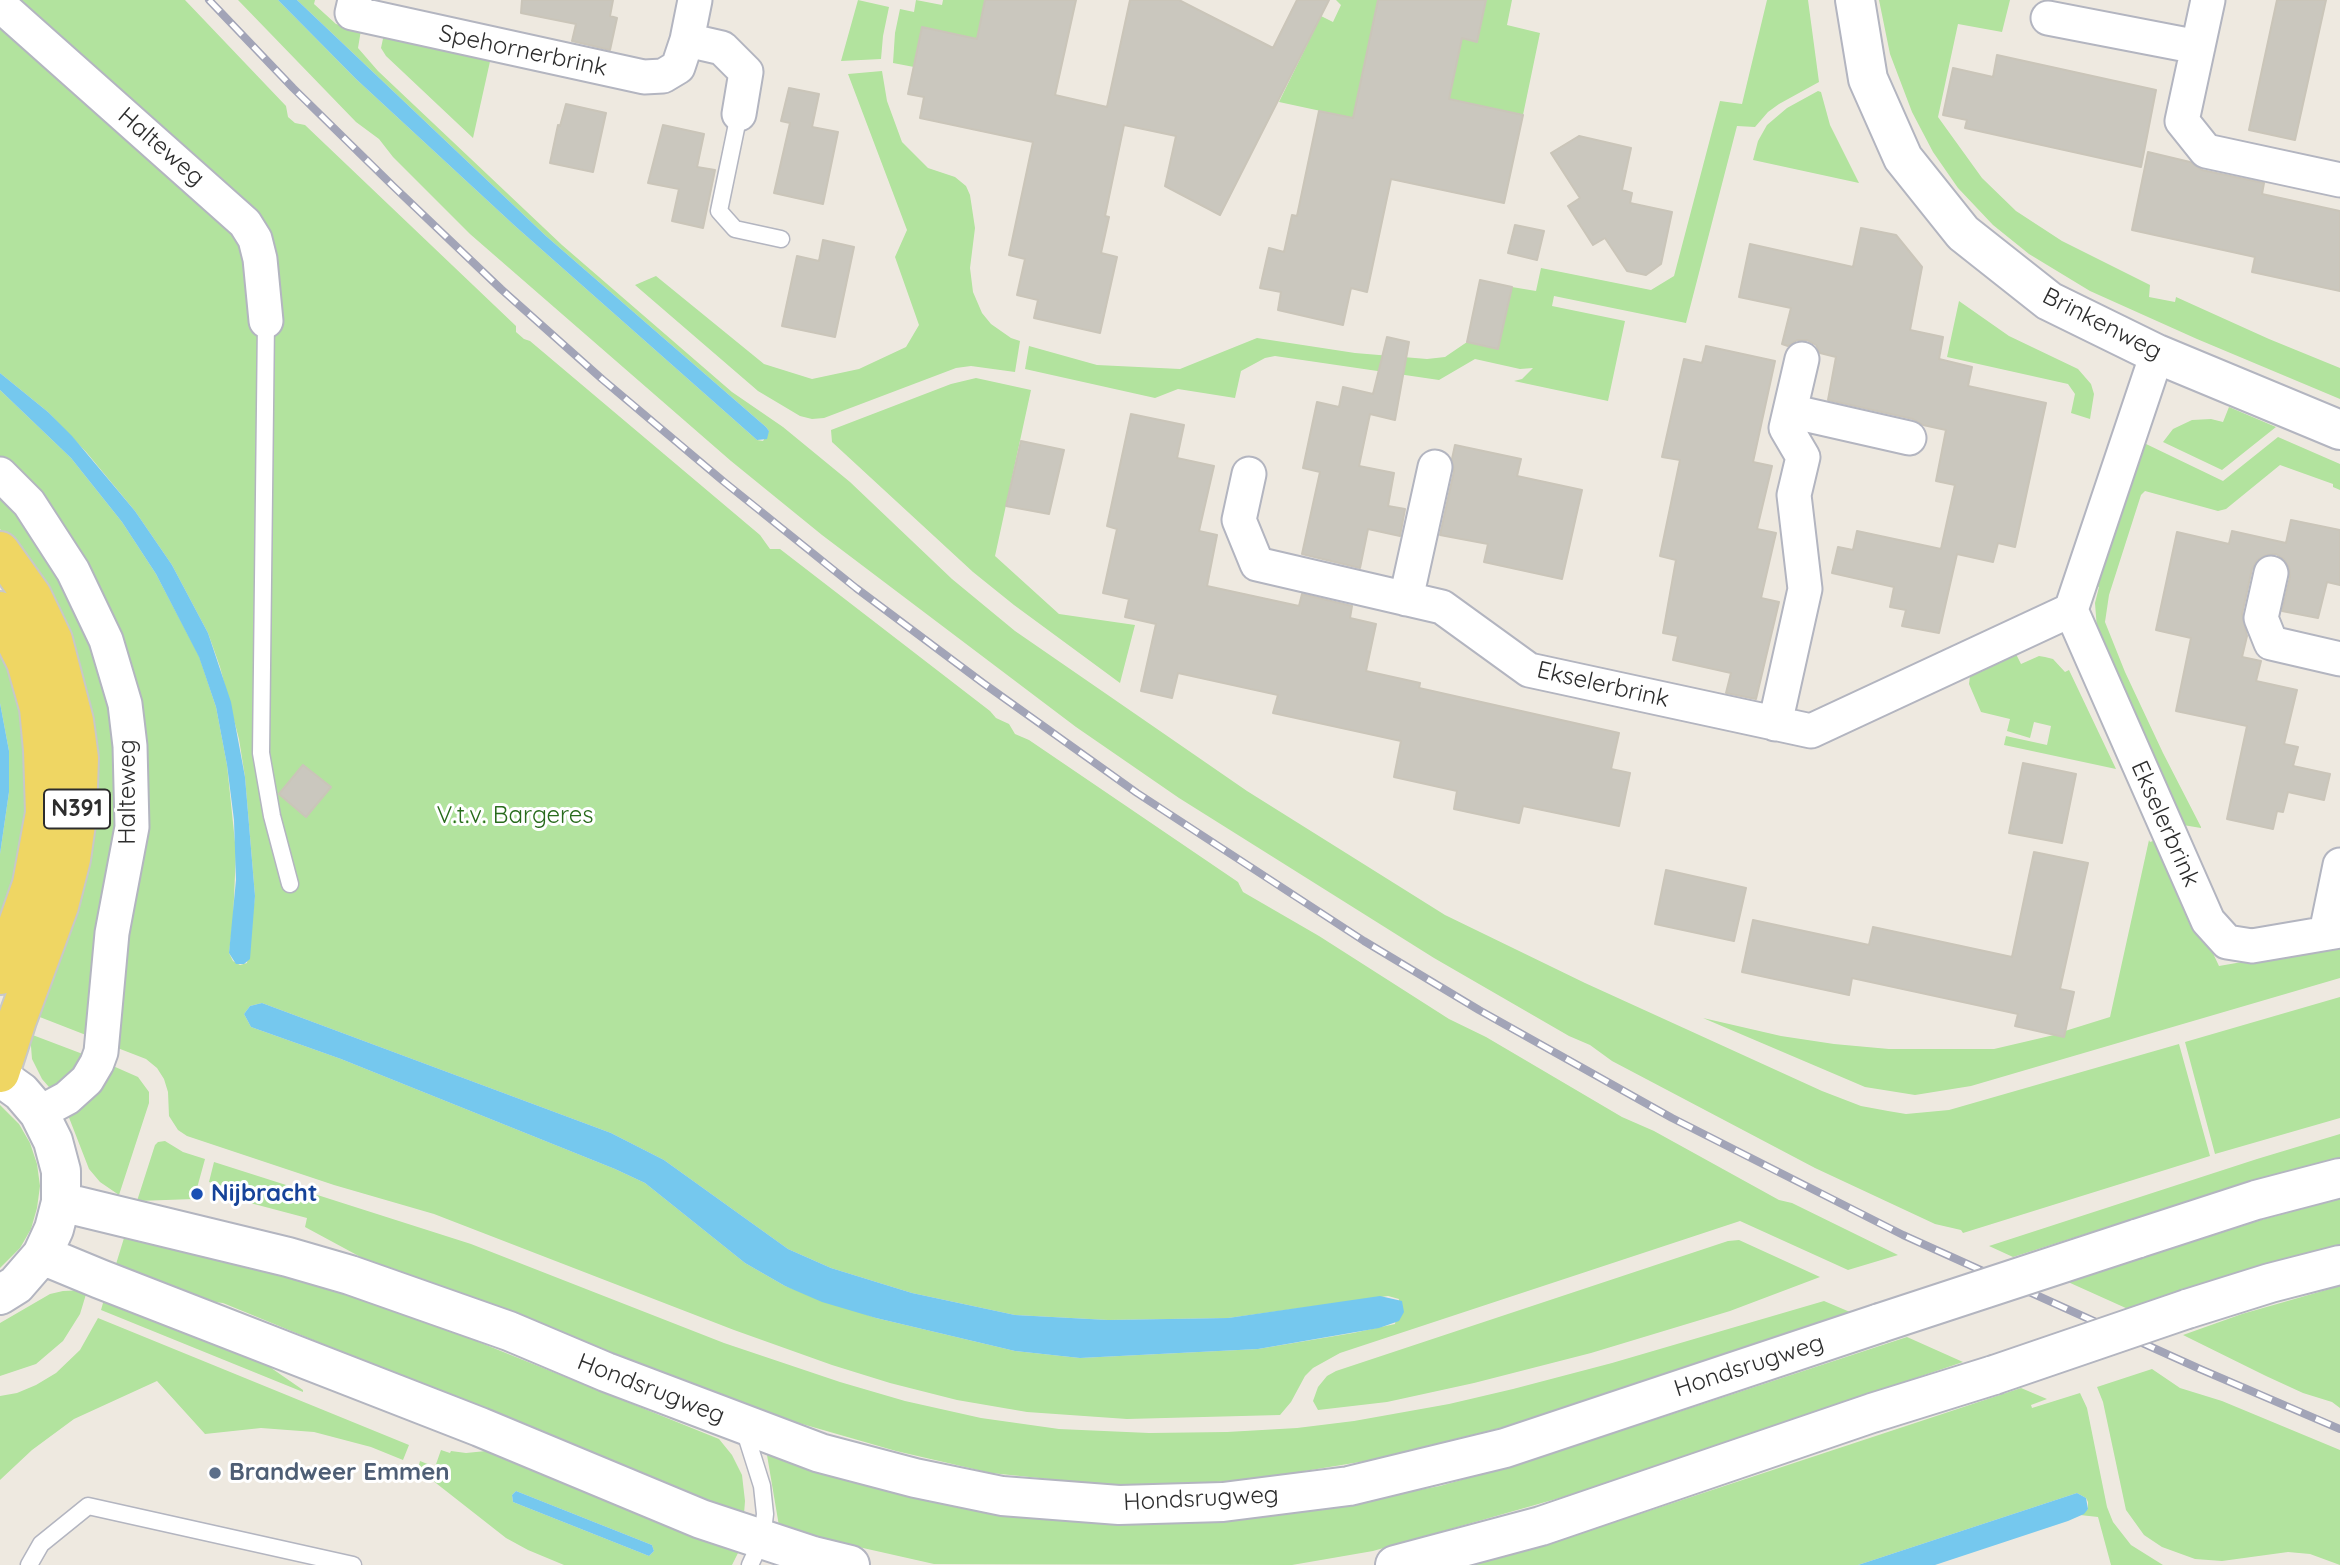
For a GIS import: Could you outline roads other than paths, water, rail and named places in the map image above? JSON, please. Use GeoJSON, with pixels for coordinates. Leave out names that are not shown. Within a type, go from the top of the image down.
{"type":"FeatureCollection","features":[{"type":"Feature","properties":{"kind":"main road","name":"Brinkenweg"},"geometry":{"type":"LineString","coordinates":[[1855,0],[1868,79],[1903,158],[1963,233],[2049,301],[2157,354],[2340,430]]}},
{"type":"Feature","properties":{"kind":"main road","name":"N391"},"geometry":{"type":"LineString","coordinates":[[0,551],[32,596],[53,640],[74,721],[79,758],[77,817],[71,859],[62,894],[0,1075]]}},
{"type":"Feature","properties":{"kind":"main road","name":"N391"},"geometry":{"type":"LineString","coordinates":[[0,611],[26,662],[39,708],[45,813],[32,884],[0,975]]}},
{"type":"Feature","properties":{"kind":"main road"},"geometry":{"type":"LineString","coordinates":[[0,1075],[21,1092],[39,1113],[53,1141],[61,1171],[61,1202],[54,1229],[42,1255],[16,1285],[0,1295]]}},
{"type":"Feature","properties":{"kind":"main road","name":"Hondsrugweg"},"geometry":{"type":"LineString","coordinates":[[61,1202],[288,1257],[362,1279],[509,1331],[606,1372],[820,1453],[915,1478],[1002,1496],[1119,1505],[1223,1502],[1349,1486],[1505,1448],[2136,1238],[2256,1200],[2340,1178]]}},
{"type":"Feature","properties":{"kind":"main road"},"geometry":{"type":"LineString","coordinates":[[42,1255],[467,1422],[701,1518],[756,1552],[850,1565]]}},
{"type":"Feature","properties":{"kind":"main road"},"geometry":{"type":"LineString","coordinates":[[1395,1565],[1541,1526],[2187,1309],[2340,1265]]}},
{"type":"Feature","properties":{"kind":"street","name":"Spehornerbrink"},"geometry":{"type":"LineString","coordinates":[[355,0],[352,13],[644,77],[663,76],[678,68],[695,0]]}},
{"type":"Feature","properties":{"kind":"street"},"geometry":{"type":"LineString","coordinates":[[2208,0],[2182,121],[2206,151],[2340,180]]}},
{"type":"Feature","properties":{"kind":"street","name":"Halteweg"},"geometry":{"type":"LineString","coordinates":[[0,5],[245,223],[255,239],[260,259],[266,321]]}},
{"type":"Feature","properties":{"kind":"street"},"geometry":{"type":"LineString","coordinates":[[2048,18],[2198,47]]}},
{"type":"Feature","properties":{"kind":"street"},"geometry":{"type":"LineString","coordinates":[[687,40],[722,48],[746,72],[739,114]]}},
{"type":"Feature","properties":{"kind":"street"},"geometry":{"type":"LineString","coordinates":[[2071,610],[2157,354]]}},
{"type":"Feature","properties":{"kind":"street"},"geometry":{"type":"LineString","coordinates":[[1775,724],[1805,589],[1794,495],[1803,457],[1786,428],[1802,359]]}},
{"type":"Feature","properties":{"kind":"street"},"geometry":{"type":"LineString","coordinates":[[1790,411],[1909,438]]}},
{"type":"Feature","properties":{"kind":"street"},"geometry":{"type":"LineString","coordinates":[[1406,599],[1435,467]]}},
{"type":"Feature","properties":{"kind":"street","name":"Halteweg"},"geometry":{"type":"LineString","coordinates":[[0,474],[29,503],[79,582],[106,640],[125,704],[130,746],[132,827],[112,933],[101,1052],[86,1080],[67,1098],[39,1113]]}},
{"type":"Feature","properties":{"kind":"street","name":"Ekselerbrink"},"geometry":{"type":"LineString","coordinates":[[1249,474],[1239,520],[1256,564],[1442,607],[1529,670],[1811,731],[2071,610],[2208,921],[2227,942],[2252,946],[2333,932],[2340,865]]}},
{"type":"Feature","properties":{"kind":"street"},"geometry":{"type":"LineString","coordinates":[[2272,573],[2261,618],[2271,643],[2340,659]]}},
{"type":"Feature","properties":{"kind":"lane"},"geometry":{"type":"LineString","coordinates":[[739,114],[719,211],[735,229],[781,239]]}},
{"type":"Feature","properties":{"kind":"lane"},"geometry":{"type":"LineString","coordinates":[[266,321],[261,753],[272,816],[290,884]]}},
{"type":"Feature","properties":{"kind":"lane"},"geometry":{"type":"LineString","coordinates":[[743,1425],[762,1486],[765,1514],[756,1552]]}},
{"type":"Feature","properties":{"kind":"lane"},"geometry":{"type":"LineString","coordinates":[[29,1565],[41,1544],[88,1506],[353,1565]]}},
{"type":"Feature","properties":{"kind":"water"},"geometry":{"type":"Polygon","coordinates":[[[278,0],[297,0],[546,236],[766,427],[769,431],[767,439],[757,440],[515,226],[356,79],[278,0]]]}},
{"type":"Feature","properties":{"kind":"water"},"geometry":{"type":"Polygon","coordinates":[[[0,373],[48,412],[72,436],[135,511],[172,565],[208,633],[231,702],[245,777],[255,896],[250,959],[244,964],[236,964],[229,953],[236,880],[234,820],[216,707],[199,657],[156,574],[122,522],[71,458],[0,390],[0,373]]]}},
{"type":"Feature","properties":{"kind":"water"},"geometry":{"type":"Polygon","coordinates":[[[0,703],[9,751],[9,792],[0,854],[0,703]]]}},
{"type":"Feature","properties":{"kind":"water"},"geometry":{"type":"Polygon","coordinates":[[[262,1003],[611,1133],[664,1160],[788,1249],[831,1268],[912,1293],[1015,1315],[1108,1320],[1228,1318],[1380,1296],[1402,1301],[1404,1312],[1399,1321],[1379,1328],[1258,1349],[1080,1358],[1015,1351],[876,1318],[822,1302],[785,1286],[745,1263],[645,1183],[615,1169],[341,1059],[251,1027],[244,1014],[250,1006],[262,1003]]]}},
{"type":"Feature","properties":{"kind":"water"},"geometry":{"type":"Polygon","coordinates":[[[516,1491],[652,1545],[654,1551],[649,1556],[513,1502],[512,1495],[516,1491]]]}},
{"type":"Feature","properties":{"kind":"water"},"geometry":{"type":"Polygon","coordinates":[[[2077,1493],[2086,1498],[2088,1509],[2084,1514],[1935,1565],[1858,1565],[2077,1493]]]}},
{"type":"Feature","properties":{"kind":"railway"},"geometry":{"type":"LineString","coordinates":[[209,0],[293,88],[393,186],[501,289],[602,379],[856,588],[1137,793],[1364,941],[1479,1010],[1672,1118],[1903,1235],[2340,1429]]}},
{"type":"Feature","properties":{"kind":"place","name":"Nijbracht"},"geometry":{"type":"Point","coordinates":[197,1194]}},
{"type":"Feature","properties":{"kind":"place","name":"Brandweer Emmen"},"geometry":{"type":"Point","coordinates":[215,1473]}},
{"type":"Feature","properties":{"kind":"park label","name":"V.t.v. Bargeres"},"geometry":{"type":"Point","coordinates":[515,816]}}]}
